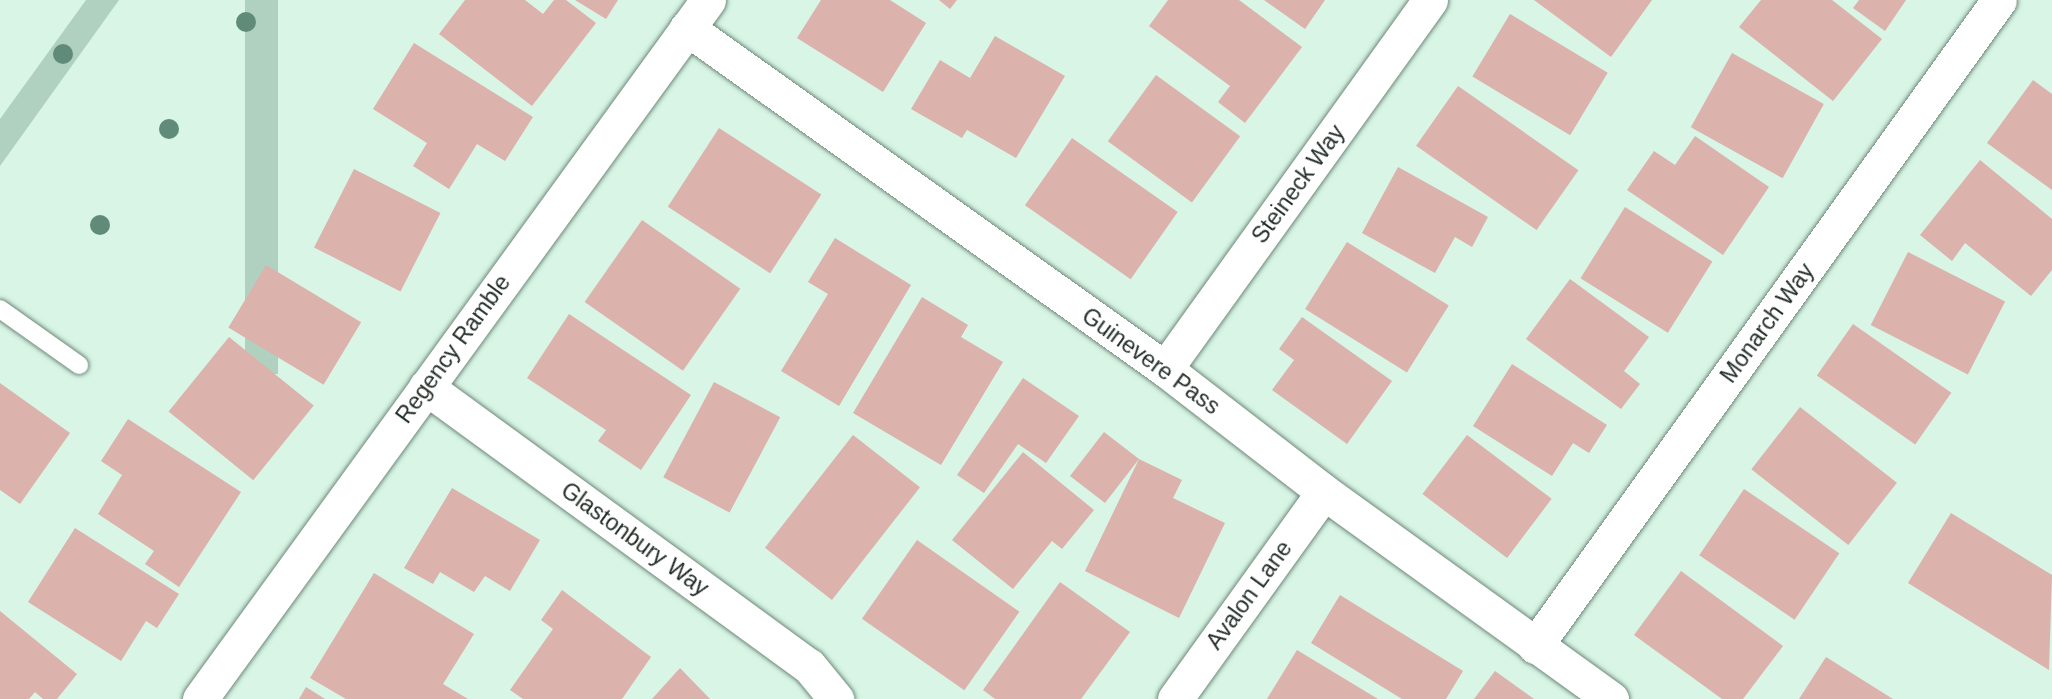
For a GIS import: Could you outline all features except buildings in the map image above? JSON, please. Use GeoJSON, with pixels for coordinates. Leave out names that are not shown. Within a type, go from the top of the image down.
{"type":"FeatureCollection","features":[{"type":"Feature","properties":{"kind":"street","name":"Regency Ramble"},"geometry":{"type":"LineString","coordinates":[[200,699],[708,0]]}},
{"type":"Feature","properties":{"kind":"street","name":"Steineck Way"},"geometry":{"type":"LineString","coordinates":[[1165,369],[1430,0]]}},
{"type":"Feature","properties":{"kind":"street","name":"Monarch Way"},"geometry":{"type":"LineString","coordinates":[[1535,646],[1999,0]]}},
{"type":"Feature","properties":{"kind":"street","name":"Guinevere Pass"},"geometry":{"type":"LineString","coordinates":[[687,28],[1165,369],[1324,492],[1611,699]]}},
{"type":"Feature","properties":{"kind":"street","name":"Glastonbury Way"},"geometry":{"type":"LineString","coordinates":[[426,387],[809,666],[836,699]]}},
{"type":"Feature","properties":{"kind":"street","name":"Avalon Lane"},"geometry":{"type":"LineString","coordinates":[[1175,699],[1324,492]]}},
{"type":"Feature","properties":{"kind":"lane"},"geometry":{"type":"LineString","coordinates":[[0,309],[79,365]]}},
{"type":"Feature","properties":{"kind":"green space"},"geometry":{"type":"Polygon","coordinates":[[[86,0],[119,0],[0,166],[0,119],[86,0]]]}},
{"type":"Feature","properties":{"kind":"green space"},"geometry":{"type":"Polygon","coordinates":[[[245,0],[278,0],[278,374],[245,374],[245,0]]]}}]}
